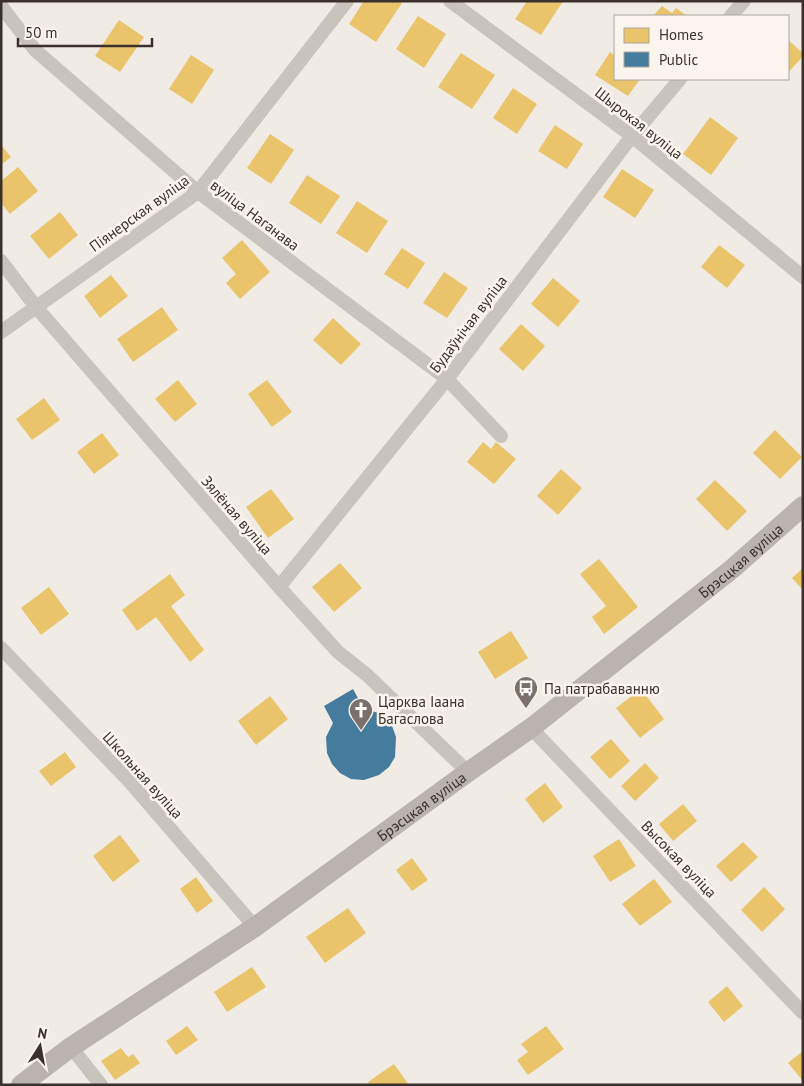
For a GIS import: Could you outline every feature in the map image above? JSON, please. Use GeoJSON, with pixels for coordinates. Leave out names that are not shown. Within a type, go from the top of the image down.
{"type":"FeatureCollection","features":[{"type":"Feature","properties":{"kind":"street","name":"Піянерская вуліца"},"geometry":{"type":"LineString","coordinates":[[1,332],[198,192],[347,1]]}},
{"type":"Feature","properties":{"kind":"street","name":"Шырокая вуліца"},"geometry":{"type":"LineString","coordinates":[[450,1],[632,136],[803,277]]}},
{"type":"Feature","properties":{"kind":"street"},"geometry":{"type":"LineString","coordinates":[[732,15],[744,1]]}},
{"type":"Feature","properties":{"kind":"street","name":"вуліца Наганава"},"geometry":{"type":"LineString","coordinates":[[1,6],[36,50],[198,192],[447,379],[501,436]]}},
{"type":"Feature","properties":{"kind":"street","name":"Будаўнічая вуліца"},"geometry":{"type":"LineString","coordinates":[[279,587],[447,379],[632,136],[679,80]]}},
{"type":"Feature","properties":{"kind":"street","name":"Зялёная вуліца"},"geometry":{"type":"LineString","coordinates":[[1,261],[36,307],[279,587],[338,652],[367,675],[468,772]]}},
{"type":"Feature","properties":{"kind":"street","name":"Брэсцкая вуліца"},"geometry":{"type":"LineString","coordinates":[[21,1085],[71,1047],[255,927],[531,728],[732,569],[803,506]]}},
{"type":"Feature","properties":{"kind":"street","name":"Школьная вуліца"},"geometry":{"type":"LineString","coordinates":[[1,648],[129,781],[255,927]]}},
{"type":"Feature","properties":{"kind":"street","name":"Высокая вуліца"},"geometry":{"type":"LineString","coordinates":[[531,728],[803,1012]]}},
{"type":"Feature","properties":{"kind":"street"},"geometry":{"type":"LineString","coordinates":[[71,1047],[100,1085]]}},
{"type":"Feature","properties":{"kind":"building: Homes"},"geometry":{"type":"Polygon","coordinates":[[[364,1],[399,1],[402,3],[376,42],[349,24],[364,1]]]}},
{"type":"Feature","properties":{"kind":"building: Homes"},"geometry":{"type":"Polygon","coordinates":[[[527,1],[563,1],[541,35],[515,19],[527,1]]]}},
{"type":"Feature","properties":{"kind":"building: Homes"},"geometry":{"type":"Polygon","coordinates":[[[662,6],[672,13],[676,8],[686,15],[654,15],[662,6]]]}},
{"type":"Feature","properties":{"kind":"building: Homes"},"geometry":{"type":"Polygon","coordinates":[[[418,16],[446,34],[424,68],[396,49],[418,16]]]}},
{"type":"Feature","properties":{"kind":"building: Homes"},"geometry":{"type":"Polygon","coordinates":[[[119,20],[144,37],[120,72],[95,56],[119,20]]]}},
{"type":"Feature","properties":{"kind":"building: Homes"},"geometry":{"type":"Polygon","coordinates":[[[789,41],[803,53],[803,56],[789,72],[789,41]]]}},
{"type":"Feature","properties":{"kind":"building: Homes"},"geometry":{"type":"Polygon","coordinates":[[[610,52],[614,55],[614,80],[639,80],[628,96],[595,75],[610,52]]]}},
{"type":"Feature","properties":{"kind":"building: Homes"},"geometry":{"type":"Polygon","coordinates":[[[461,53],[495,75],[472,109],[438,87],[461,53]]]}},
{"type":"Feature","properties":{"kind":"building: Homes"},"geometry":{"type":"Polygon","coordinates":[[[191,55],[214,70],[192,104],[169,89],[191,55]]]}},
{"type":"Feature","properties":{"kind":"building: Homes"},"geometry":{"type":"Polygon","coordinates":[[[513,88],[537,104],[517,134],[493,118],[513,88]]]}},
{"type":"Feature","properties":{"kind":"building: Homes"},"geometry":{"type":"Polygon","coordinates":[[[710,117],[738,138],[711,175],[683,154],[710,117]]]}},
{"type":"Feature","properties":{"kind":"building: Homes"},"geometry":{"type":"Polygon","coordinates":[[[555,125],[583,144],[567,169],[538,151],[555,125]]]}},
{"type":"Feature","properties":{"kind":"building: Homes"},"geometry":{"type":"Polygon","coordinates":[[[270,134],[294,150],[271,184],[247,168],[270,134]]]}},
{"type":"Feature","properties":{"kind":"building: Homes"},"geometry":{"type":"Polygon","coordinates":[[[1,145],[11,157],[1,165],[1,145]]]}},
{"type":"Feature","properties":{"kind":"building: Homes"},"geometry":{"type":"Polygon","coordinates":[[[18,167],[38,191],[10,214],[1,203],[1,181],[18,167]]]}},
{"type":"Feature","properties":{"kind":"building: Homes"},"geometry":{"type":"Polygon","coordinates":[[[622,169],[654,190],[635,218],[603,197],[622,169]]]}},
{"type":"Feature","properties":{"kind":"building: Homes"},"geometry":{"type":"Polygon","coordinates":[[[307,175],[340,196],[321,224],[289,203],[307,175]]]}},
{"type":"Feature","properties":{"kind":"building: Homes"},"geometry":{"type":"Polygon","coordinates":[[[357,201],[388,221],[367,253],[336,233],[357,201]]]}},
{"type":"Feature","properties":{"kind":"building: Homes"},"geometry":{"type":"Polygon","coordinates":[[[60,212],[78,235],[49,259],[30,236],[60,212]]]}},
{"type":"Feature","properties":{"kind":"building: Homes"},"geometry":{"type":"Polygon","coordinates":[[[242,240],[270,272],[240,299],[226,283],[236,274],[222,258],[242,240]]]}},
{"type":"Feature","properties":{"kind":"building: Homes"},"geometry":{"type":"Polygon","coordinates":[[[719,245],[745,265],[727,288],[701,267],[719,245]]]}},
{"type":"Feature","properties":{"kind":"building: Homes"},"geometry":{"type":"Polygon","coordinates":[[[402,248],[425,263],[408,289],[384,274],[402,248]]]}},
{"type":"Feature","properties":{"kind":"building: Homes"},"geometry":{"type":"Polygon","coordinates":[[[444,272],[468,288],[447,318],[423,303],[444,272]]]}},
{"type":"Feature","properties":{"kind":"building: Homes"},"geometry":{"type":"Polygon","coordinates":[[[111,275],[128,296],[100,318],[84,296],[111,275]]]}},
{"type":"Feature","properties":{"kind":"building: Homes"},"geometry":{"type":"Polygon","coordinates":[[[553,278],[580,301],[558,327],[531,304],[553,278]]]}},
{"type":"Feature","properties":{"kind":"building: Homes"},"geometry":{"type":"Polygon","coordinates":[[[162,307],[178,330],[133,362],[117,339],[162,307]]]}},
{"type":"Feature","properties":{"kind":"building: Homes"},"geometry":{"type":"Polygon","coordinates":[[[333,318],[361,344],[341,365],[313,340],[333,318]]]}},
{"type":"Feature","properties":{"kind":"building: Homes"},"geometry":{"type":"Polygon","coordinates":[[[521,324],[545,346],[523,371],[499,349],[521,324]]]}},
{"type":"Feature","properties":{"kind":"building: Homes"},"geometry":{"type":"Polygon","coordinates":[[[178,380],[197,404],[175,422],[155,399],[178,380]]]}},
{"type":"Feature","properties":{"kind":"building: Homes"},"geometry":{"type":"Polygon","coordinates":[[[267,380],[292,412],[272,427],[248,394],[267,380]]]}},
{"type":"Feature","properties":{"kind":"building: Homes"},"geometry":{"type":"Polygon","coordinates":[[[44,398],[60,420],[32,440],[16,419],[44,398]]]}},
{"type":"Feature","properties":{"kind":"building: Homes"},"geometry":{"type":"Polygon","coordinates":[[[775,430],[802,457],[780,479],[753,453],[775,430]]]}},
{"type":"Feature","properties":{"kind":"building: Homes"},"geometry":{"type":"Polygon","coordinates":[[[102,433],[119,455],[94,474],[77,452],[102,433]]]}},
{"type":"Feature","properties":{"kind":"building: Homes"},"geometry":{"type":"Polygon","coordinates":[[[483,442],[491,449],[496,442],[516,459],[494,484],[467,462],[483,442]]]}},
{"type":"Feature","properties":{"kind":"building: Homes"},"geometry":{"type":"Polygon","coordinates":[[[561,469],[582,488],[558,515],[537,496],[561,469]]]}},
{"type":"Feature","properties":{"kind":"building: Homes"},"geometry":{"type":"Polygon","coordinates":[[[715,480],[747,511],[727,531],[696,499],[715,480]]]}},
{"type":"Feature","properties":{"kind":"building: Homes"},"geometry":{"type":"Polygon","coordinates":[[[271,489],[294,519],[268,538],[246,507],[271,489]]]}},
{"type":"Feature","properties":{"kind":"building: Homes"},"geometry":{"type":"Polygon","coordinates":[[[599,559],[638,607],[604,634],[592,617],[606,606],[580,574],[599,559]]]}},
{"type":"Feature","properties":{"kind":"building: Homes"},"geometry":{"type":"Polygon","coordinates":[[[340,563],[362,588],[334,612],[312,587],[340,563]]]}},
{"type":"Feature","properties":{"kind":"building: Homes"},"geometry":{"type":"Polygon","coordinates":[[[803,568],[803,590],[792,578],[803,568]]]}},
{"type":"Feature","properties":{"kind":"building: Homes"},"geometry":{"type":"Polygon","coordinates":[[[170,574],[185,595],[171,606],[204,650],[190,662],[156,617],[137,631],[122,610],[170,574]]]}},
{"type":"Feature","properties":{"kind":"building: Homes"},"geometry":{"type":"Polygon","coordinates":[[[49,587],[69,614],[41,635],[21,608],[49,587]]]}},
{"type":"Feature","properties":{"kind":"building: Homes"},"geometry":{"type":"Polygon","coordinates":[[[511,631],[528,658],[495,679],[478,652],[511,631]]]}},
{"type":"Feature","properties":{"kind":"building: Homes"},"geometry":{"type":"Polygon","coordinates":[[[641,689],[664,719],[640,738],[616,708],[641,689]]]}},
{"type":"Feature","properties":{"kind":"building: Homes"},"geometry":{"type":"Polygon","coordinates":[[[270,696],[288,719],[256,745],[238,721],[270,696]]]}},
{"type":"Feature","properties":{"kind":"building: Homes"},"geometry":{"type":"Polygon","coordinates":[[[611,739],[630,761],[610,779],[590,757],[611,739]]]}},
{"type":"Feature","properties":{"kind":"building: Homes"},"geometry":{"type":"Polygon","coordinates":[[[65,752],[76,767],[51,786],[39,771],[65,752]]]}},
{"type":"Feature","properties":{"kind":"building: Homes"},"geometry":{"type":"Polygon","coordinates":[[[645,763],[659,778],[635,801],[621,786],[645,763]]]}},
{"type":"Feature","properties":{"kind":"building: Homes"},"geometry":{"type":"Polygon","coordinates":[[[545,783],[563,807],[543,823],[525,799],[545,783]]]}},
{"type":"Feature","properties":{"kind":"building: Homes"},"geometry":{"type":"Polygon","coordinates":[[[683,804],[697,821],[673,841],[659,824],[683,804]]]}},
{"type":"Feature","properties":{"kind":"building: Homes"},"geometry":{"type":"Polygon","coordinates":[[[120,835],[140,861],[113,882],[93,856],[120,835]]]}},
{"type":"Feature","properties":{"kind":"building: Homes"},"geometry":{"type":"Polygon","coordinates":[[[619,839],[636,866],[610,882],[593,856],[619,839]]]}},
{"type":"Feature","properties":{"kind":"building: Homes"},"geometry":{"type":"Polygon","coordinates":[[[743,842],[758,857],[731,882],[716,866],[743,842]]]}},
{"type":"Feature","properties":{"kind":"building: Homes"},"geometry":{"type":"Polygon","coordinates":[[[412,858],[428,880],[412,891],[396,870],[412,858]]]}},
{"type":"Feature","properties":{"kind":"building: Homes"},"geometry":{"type":"Polygon","coordinates":[[[196,877],[213,901],[197,913],[180,889],[196,877]]]}},
{"type":"Feature","properties":{"kind":"building: Homes"},"geometry":{"type":"Polygon","coordinates":[[[654,879],[672,902],[640,926],[622,904],[654,879]]]}},
{"type":"Feature","properties":{"kind":"building: Homes"},"geometry":{"type":"Polygon","coordinates":[[[764,887],[785,909],[762,932],[741,910],[764,887]]]}},
{"type":"Feature","properties":{"kind":"building: Homes"},"geometry":{"type":"Polygon","coordinates":[[[348,908],[366,933],[325,963],[306,937],[348,908]]]}},
{"type":"Feature","properties":{"kind":"building: Homes"},"geometry":{"type":"Polygon","coordinates":[[[252,967],[266,987],[227,1012],[214,992],[252,967]]]}},
{"type":"Feature","properties":{"kind":"building: Homes"},"geometry":{"type":"Polygon","coordinates":[[[727,986],[743,1006],[724,1022],[708,1002],[727,986]]]}},
{"type":"Feature","properties":{"kind":"building: Homes"},"geometry":{"type":"Polygon","coordinates":[[[187,1026],[198,1040],[176,1055],[166,1041],[187,1026]]]}},
{"type":"Feature","properties":{"kind":"building: Homes"},"geometry":{"type":"Polygon","coordinates":[[[546,1026],[564,1049],[528,1075],[517,1060],[528,1052],[521,1044],[546,1026]]]}},
{"type":"Feature","properties":{"kind":"building: Homes"},"geometry":{"type":"Polygon","coordinates":[[[121,1048],[128,1057],[133,1054],[140,1063],[115,1080],[101,1061],[121,1048]]]}},
{"type":"Feature","properties":{"kind":"building: Homes"},"geometry":{"type":"Polygon","coordinates":[[[803,1051],[803,1081],[788,1063],[803,1051]]]}},
{"type":"Feature","properties":{"kind":"building: Homes"},"geometry":{"type":"Polygon","coordinates":[[[394,1064],[409,1085],[370,1085],[368,1082],[394,1064]]]}},
{"type":"Feature","properties":{"kind":"building: Public","name":"Царква Іаана Багаслова"},"geometry":{"type":"Polygon","coordinates":[[[353,689],[364,709],[379,713],[392,726],[396,737],[395,757],[389,767],[379,775],[364,780],[351,779],[340,773],[332,764],[327,753],[326,737],[333,723],[324,706],[353,689]]]}},
{"type":"Feature","properties":{"kind":"place","name":"Па патрабаванню"},"geometry":{"type":"Point","coordinates":[526,709]}},
{"type":"Feature","properties":{"kind":"place","name":"Царква Іаана Багаслова"},"geometry":{"type":"Point","coordinates":[361,731]}}]}
